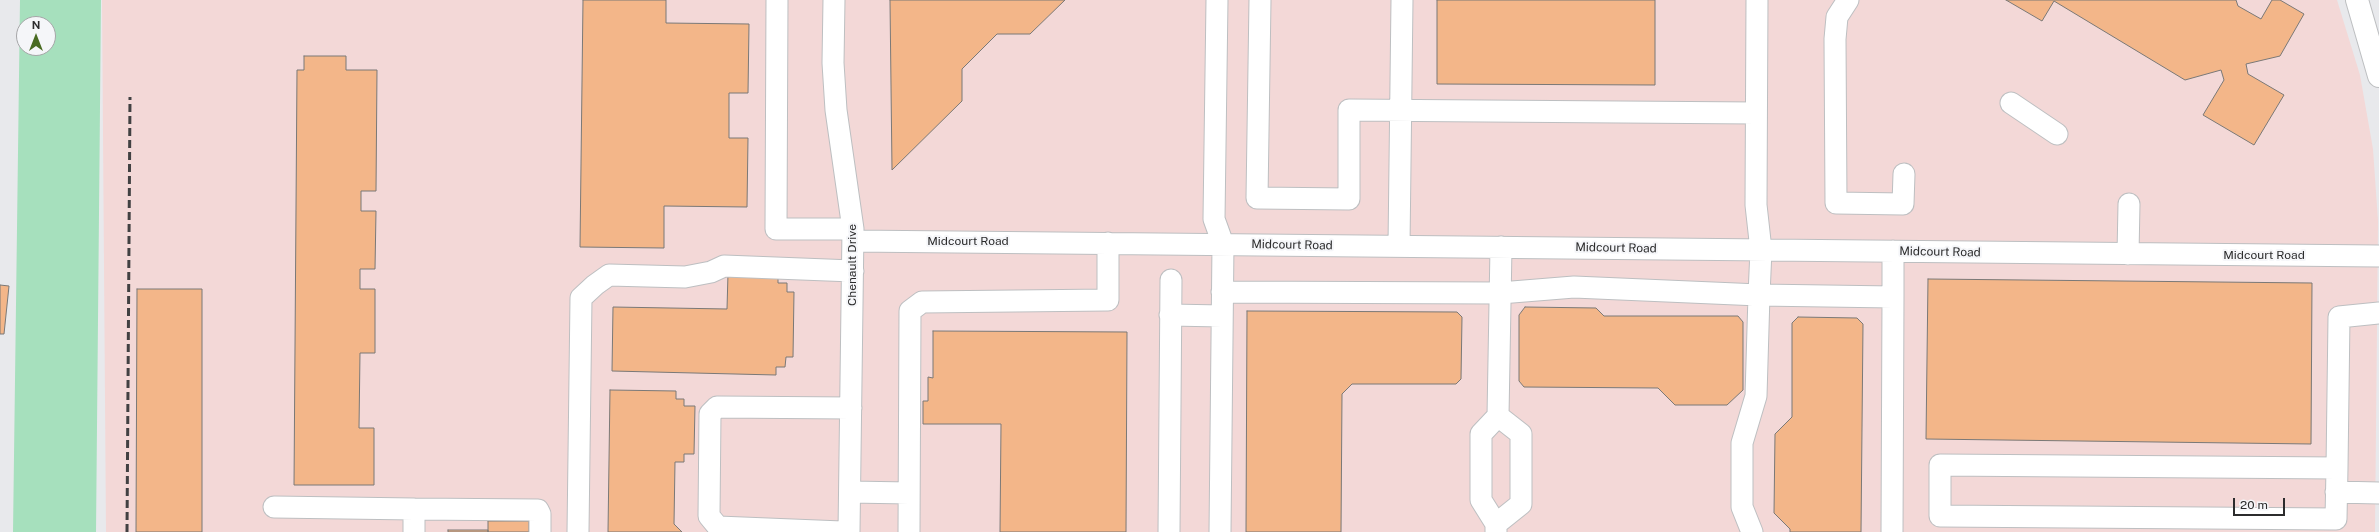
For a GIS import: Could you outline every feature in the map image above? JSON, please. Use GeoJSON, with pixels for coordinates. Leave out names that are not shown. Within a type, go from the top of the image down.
{"type":"FeatureCollection","features":[{"type":"Feature","properties":{"kind":"main road"},"geometry":{"type":"LineString","coordinates":[[2357,0],[2379,76]]}},
{"type":"Feature","properties":{"kind":"street","name":"Midcourt Road"},"geometry":{"type":"LineString","coordinates":[[777,0],[776,229],[853,235],[1108,243],[2379,256]]}},
{"type":"Feature","properties":{"kind":"street","name":"Chenault Drive"},"geometry":{"type":"LineString","coordinates":[[834,0],[833,63],[836,110],[853,235],[850,532]]}},
{"type":"Feature","properties":{"kind":"street"},"geometry":{"type":"LineString","coordinates":[[1217,0],[1214,219],[1223,244],[1220,532]]}},
{"type":"Feature","properties":{"kind":"street"},"geometry":{"type":"LineString","coordinates":[[1260,0],[1257,198],[1349,199],[1349,110],[1756,113]]}},
{"type":"Feature","properties":{"kind":"street"},"geometry":{"type":"LineString","coordinates":[[1399,246],[1402,0]]}},
{"type":"Feature","properties":{"kind":"street"},"geometry":{"type":"LineString","coordinates":[[1752,532],[1742,507],[1742,443],[1756,396],[1761,250],[1756,205],[1757,0]]}},
{"type":"Feature","properties":{"kind":"street"},"geometry":{"type":"LineString","coordinates":[[1848,0],[1837,17],[1835,39],[1836,203],[1903,204],[1904,174]]}},
{"type":"Feature","properties":{"kind":"street"},"geometry":{"type":"LineString","coordinates":[[2011,103],[2057,134]]}},
{"type":"Feature","properties":{"kind":"street"},"geometry":{"type":"LineString","coordinates":[[2128,254],[2130,204]]}},
{"type":"Feature","properties":{"kind":"street"},"geometry":{"type":"LineString","coordinates":[[909,532],[910,311],[922,302],[1108,300],[1108,243]]}},
{"type":"Feature","properties":{"kind":"street"},"geometry":{"type":"LineString","coordinates":[[1498,416],[1522,434],[1521,504],[1496,528],[1481,500],[1480,434],[1498,416],[1501,247]]}},
{"type":"Feature","properties":{"kind":"street"},"geometry":{"type":"LineString","coordinates":[[1892,532],[1893,251]]}},
{"type":"Feature","properties":{"kind":"street"},"geometry":{"type":"LineString","coordinates":[[578,532],[581,298],[609,275],[685,277],[711,272],[724,266],[853,271]]}},
{"type":"Feature","properties":{"kind":"street"},"geometry":{"type":"LineString","coordinates":[[1169,532],[1170,280]]}},
{"type":"Feature","properties":{"kind":"street"},"geometry":{"type":"LineString","coordinates":[[1222,292],[1500,293],[1574,287],[1759,295],[1892,297]]}},
{"type":"Feature","properties":{"kind":"street"},"geometry":{"type":"LineString","coordinates":[[2337,468],[1940,465],[1940,516],[2336,519],[2336,492],[2337,468],[2339,317],[2379,313]]}},
{"type":"Feature","properties":{"kind":"street"},"geometry":{"type":"LineString","coordinates":[[1170,315],[1222,316]]}},
{"type":"Feature","properties":{"kind":"street"},"geometry":{"type":"LineString","coordinates":[[842,532],[718,527],[709,516],[710,414],[717,407],[851,408]]}},
{"type":"Feature","properties":{"kind":"street"},"geometry":{"type":"LineString","coordinates":[[850,492],[909,493]]}},
{"type":"Feature","properties":{"kind":"street"},"geometry":{"type":"LineString","coordinates":[[2336,492],[2379,493]]}},
{"type":"Feature","properties":{"kind":"street"},"geometry":{"type":"LineString","coordinates":[[274,507],[538,510],[540,514],[540,532]]}},
{"type":"Feature","properties":{"kind":"street"},"geometry":{"type":"LineString","coordinates":[[414,509],[414,532]]}},
{"type":"Feature","properties":{"kind":"shaded area"},"geometry":{"type":"Polygon","coordinates":[[[102,0],[2337,0],[2360,75],[2373,149],[2378,221],[2375,532],[106,532],[102,0]]]}},
{"type":"Feature","properties":{"kind":"green space"},"geometry":{"type":"Polygon","coordinates":[[[20,0],[101,0],[96,532],[13,532],[19,56],[56,56],[56,16],[20,16],[20,0]]]}},
{"type":"Feature","properties":{"kind":"building"},"geometry":{"type":"Polygon","coordinates":[[[583,0],[666,0],[666,23],[749,24],[748,93],[729,93],[729,138],[748,138],[747,207],[664,206],[664,248],[580,247],[583,0]]]}},
{"type":"Feature","properties":{"kind":"building"},"geometry":{"type":"Polygon","coordinates":[[[890,0],[1065,0],[1030,34],[997,34],[962,69],[962,101],[892,170],[890,0]]]}},
{"type":"Feature","properties":{"kind":"building"},"geometry":{"type":"Polygon","coordinates":[[[1437,0],[1655,0],[1655,85],[1437,84],[1437,0]]]}},
{"type":"Feature","properties":{"kind":"building"},"geometry":{"type":"Polygon","coordinates":[[[2006,0],[2236,0],[2238,6],[2261,19],[2272,0],[2280,0],[2304,14],[2280,56],[2246,64],[2248,74],[2284,95],[2254,145],[2203,115],[2224,80],[2221,70],[2185,80],[2054,1],[2042,21],[2006,0]]]}},
{"type":"Feature","properties":{"kind":"building"},"geometry":{"type":"Polygon","coordinates":[[[304,56],[346,56],[346,70],[377,70],[376,191],[361,191],[361,211],[376,211],[375,269],[360,269],[360,289],[375,289],[375,353],[360,353],[359,428],[374,428],[374,485],[294,485],[297,70],[304,70],[304,56]]]}},
{"type":"Feature","properties":{"kind":"building"},"geometry":{"type":"Polygon","coordinates":[[[728,274],[778,275],[778,283],[787,283],[787,292],[794,292],[793,357],[786,357],[785,367],[776,367],[776,375],[612,371],[613,307],[727,309],[728,274]]]}},
{"type":"Feature","properties":{"kind":"building"},"geometry":{"type":"Polygon","coordinates":[[[1928,279],[2312,283],[2311,444],[1926,439],[1928,279]]]}},
{"type":"Feature","properties":{"kind":"building"},"geometry":{"type":"Polygon","coordinates":[[[0,285],[9,286],[4,334],[0,334],[0,285]]]}},
{"type":"Feature","properties":{"kind":"building"},"geometry":{"type":"Polygon","coordinates":[[[137,289],[202,289],[202,532],[136,532],[137,289]]]}},
{"type":"Feature","properties":{"kind":"building"},"geometry":{"type":"Polygon","coordinates":[[[1525,307],[1596,308],[1604,316],[1738,316],[1743,322],[1743,390],[1727,405],[1675,405],[1658,388],[1524,387],[1519,381],[1519,315],[1525,307]]]}},
{"type":"Feature","properties":{"kind":"building"},"geometry":{"type":"Polygon","coordinates":[[[1247,311],[1457,312],[1462,317],[1461,379],[1456,384],[1352,384],[1342,394],[1341,532],[1246,532],[1247,311]]]}},
{"type":"Feature","properties":{"kind":"building"},"geometry":{"type":"Polygon","coordinates":[[[1798,317],[1857,318],[1863,324],[1861,532],[1790,532],[1790,529],[1774,513],[1775,434],[1792,417],[1792,323],[1798,317]]]}},
{"type":"Feature","properties":{"kind":"building"},"geometry":{"type":"Polygon","coordinates":[[[933,331],[1127,332],[1126,532],[1000,532],[1001,424],[923,424],[923,401],[928,401],[928,377],[933,378],[933,331]]]}},
{"type":"Feature","properties":{"kind":"building"},"geometry":{"type":"Polygon","coordinates":[[[610,390],[676,391],[676,399],[684,399],[684,406],[695,406],[694,454],[684,454],[684,462],[675,462],[674,524],[682,532],[608,532],[610,390]]]}},
{"type":"Feature","properties":{"kind":"building"},"geometry":{"type":"Polygon","coordinates":[[[488,521],[529,521],[529,532],[488,532],[488,521]]]}},
{"type":"Feature","properties":{"kind":"building"},"geometry":{"type":"Polygon","coordinates":[[[448,530],[488,530],[488,532],[448,532],[448,530]]]}},
{"type":"Feature","properties":{"kind":"railway"},"geometry":{"type":"LineString","coordinates":[[127,532],[130,97]]}}]}
